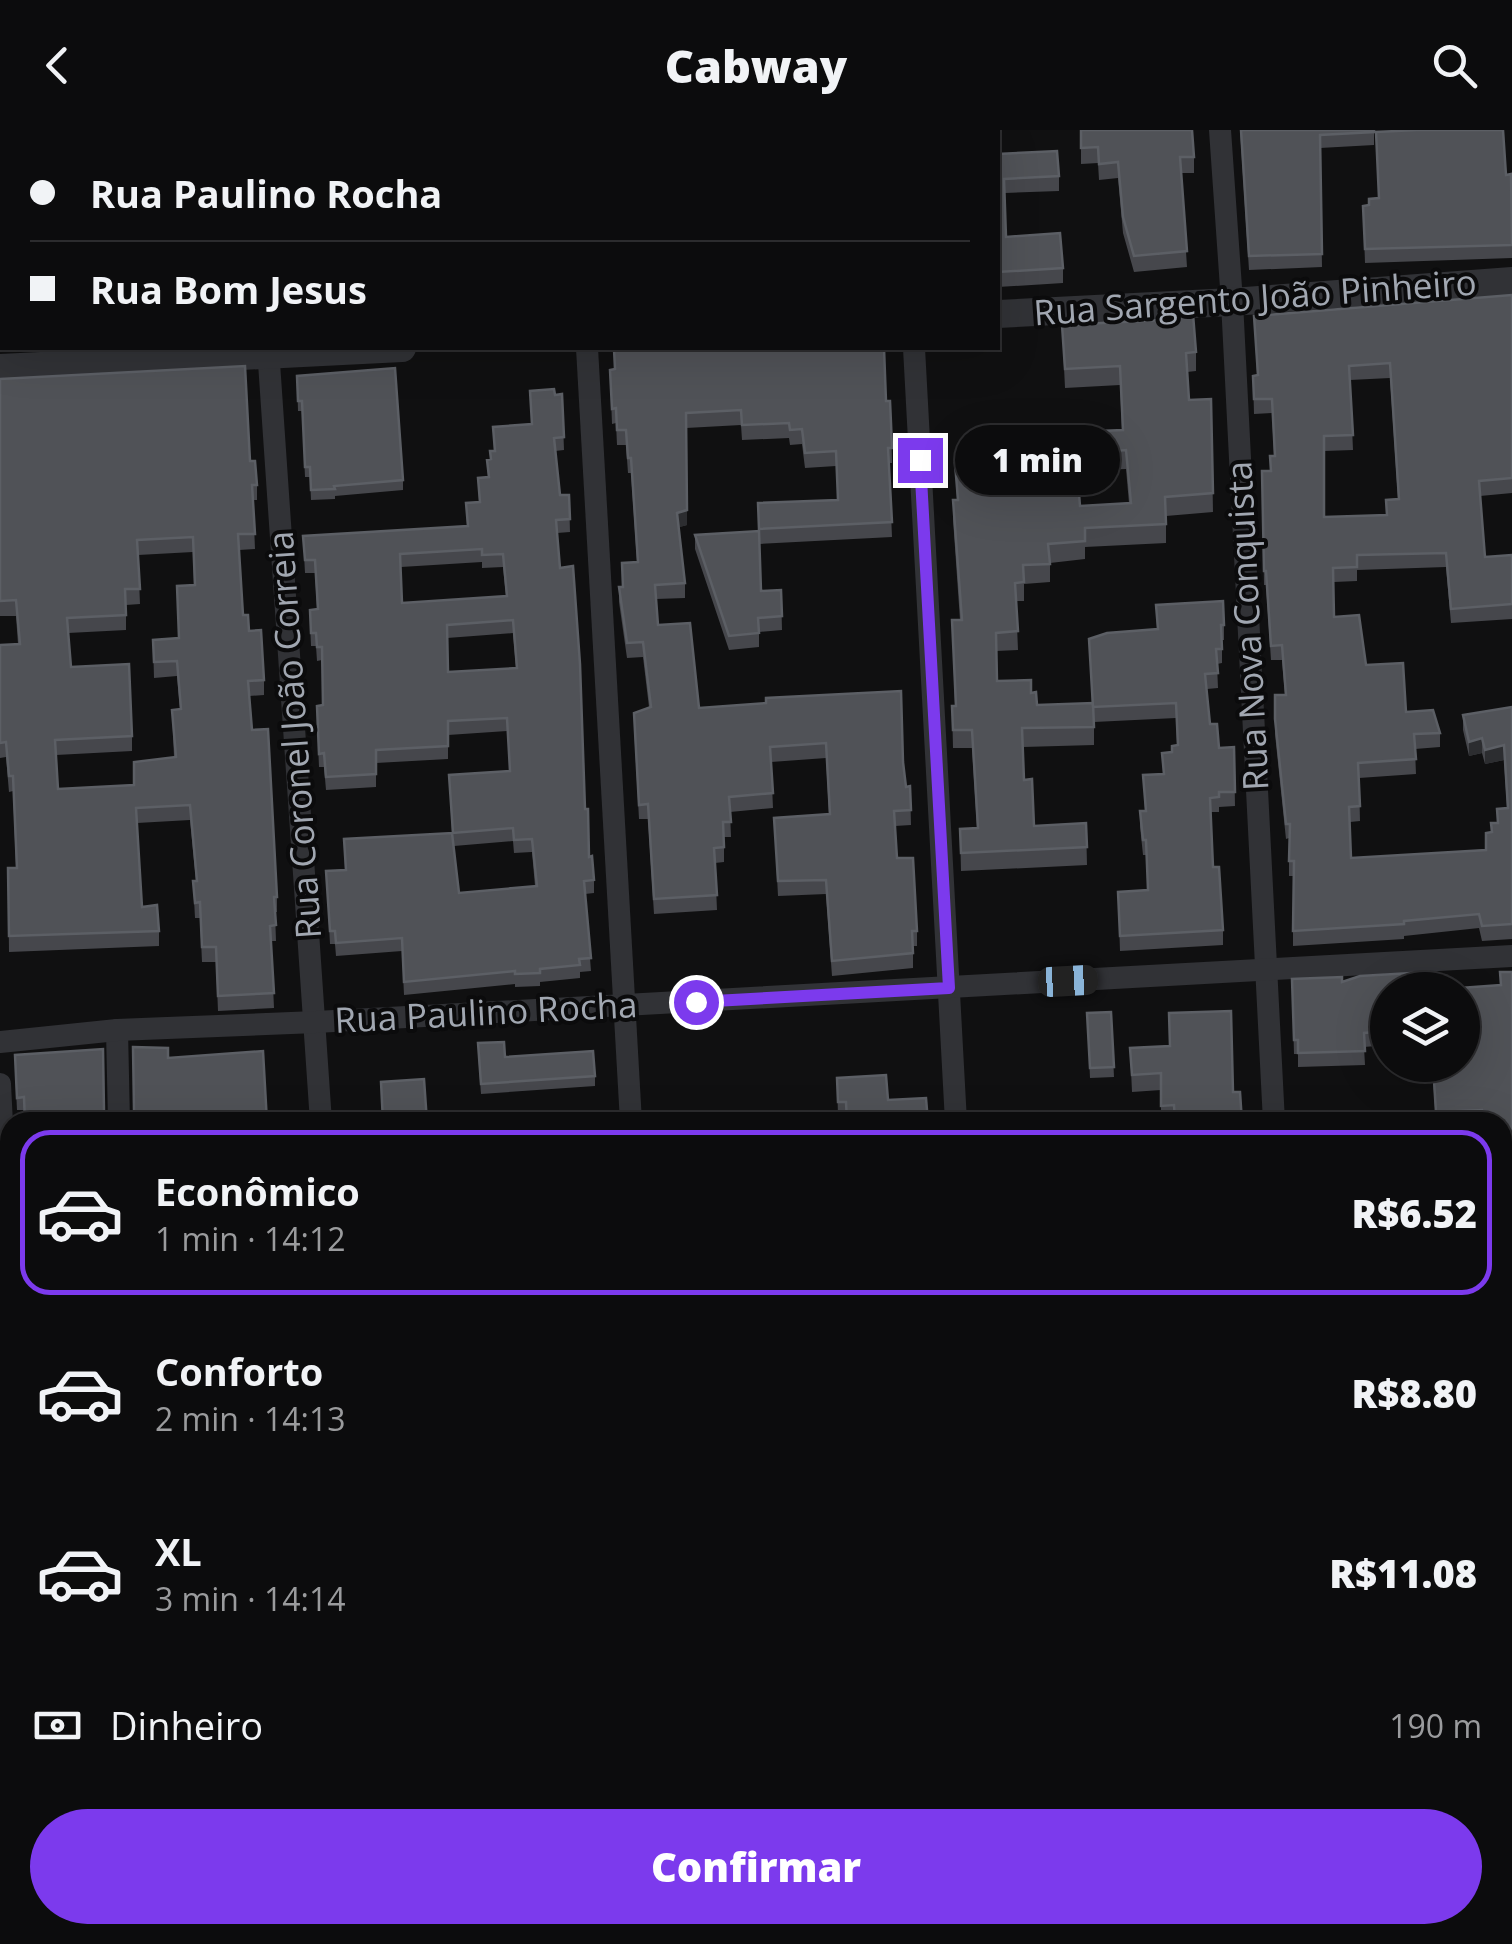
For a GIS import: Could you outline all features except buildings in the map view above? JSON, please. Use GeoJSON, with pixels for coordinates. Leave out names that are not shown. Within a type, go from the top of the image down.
{"type":"FeatureCollection","features":[{"type":"Feature","properties":{"kind":"street","name":"Rua Nova Conquista"},"geometry":{"type":"LineString","coordinates":[[1220,130],[1273,1112]]}},
{"type":"Feature","properties":{"kind":"street","name":"Rua Sargento João Pinheiro"},"geometry":{"type":"LineString","coordinates":[[1000,314],[1232,302],[1512,280]]}},
{"type":"Feature","properties":{"kind":"street"},"geometry":{"type":"LineString","coordinates":[[0,368],[335,350]]}},
{"type":"Feature","properties":{"kind":"street"},"geometry":{"type":"LineString","coordinates":[[586,350],[630,1112]]}},
{"type":"Feature","properties":{"kind":"street"},"geometry":{"type":"LineString","coordinates":[[914,350],[955,1112]]}},
{"type":"Feature","properties":{"kind":"street","name":"Rua Coronel João Correia"},"geometry":{"type":"LineString","coordinates":[[268,352],[320,1112]]}},
{"type":"Feature","properties":{"kind":"street","name":"Rua Paulino Rocha"},"geometry":{"type":"LineString","coordinates":[[0,1042],[117,1030],[1512,956]]}},
{"type":"Feature","properties":{"kind":"street"},"geometry":{"type":"LineString","coordinates":[[117,1030],[119,1112]]}},
{"type":"Feature","properties":{"kind":"street"},"geometry":{"type":"LineString","coordinates":[[0,1084],[1,1112]]}},
{"type":"Feature","properties":{"kind":"route"},"geometry":{"type":"LineString","coordinates":[[696,1002],[949,988],[920,460]]}}]}
